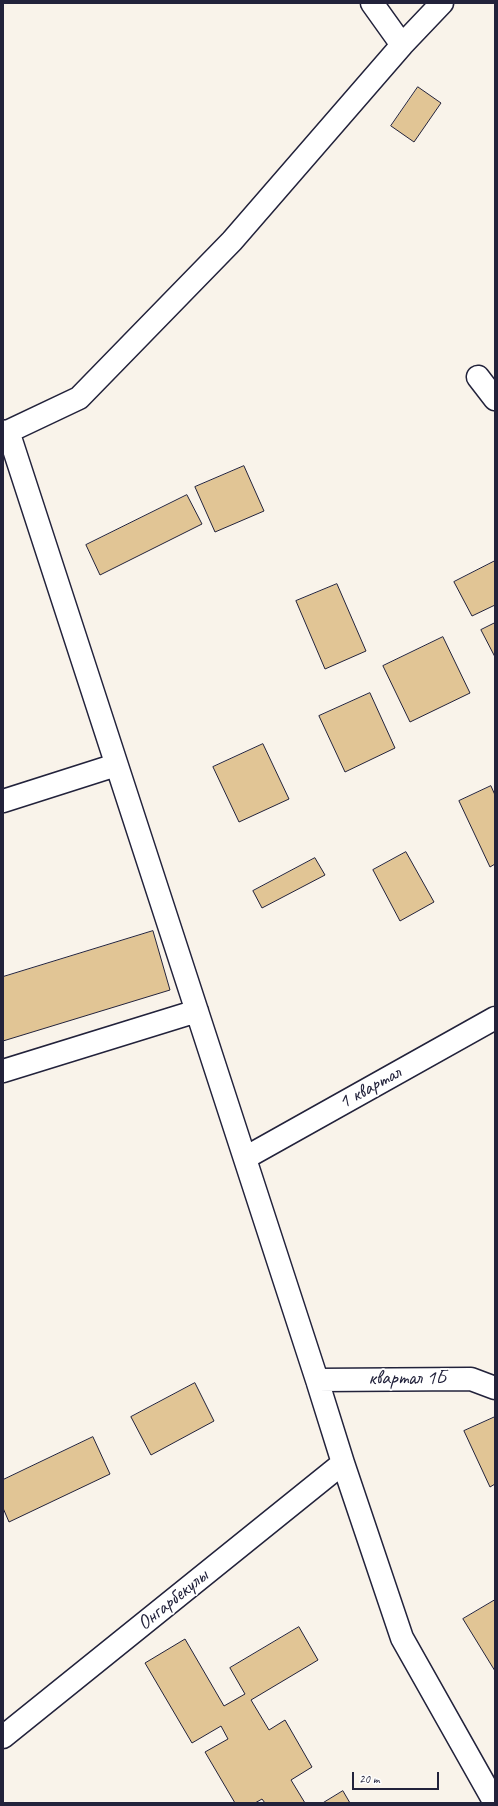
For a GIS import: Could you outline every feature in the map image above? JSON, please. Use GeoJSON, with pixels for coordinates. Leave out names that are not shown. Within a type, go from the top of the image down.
{"type":"FeatureCollection","features":[{"type":"Feature","properties":{"kind":"street"},"geometry":{"type":"LineString","coordinates":[[372,3],[402,45]]}},
{"type":"Feature","properties":{"kind":"street"},"geometry":{"type":"LineString","coordinates":[[442,3],[402,45],[232,241],[79,398],[5,433],[116,765],[343,1463],[402,1638],[495,1803]]}},
{"type":"Feature","properties":{"kind":"street"},"geometry":{"type":"LineString","coordinates":[[478,377],[495,399]]}},
{"type":"Feature","properties":{"kind":"street"},"geometry":{"type":"LineString","coordinates":[[3,801],[116,765]]}},
{"type":"Feature","properties":{"kind":"street"},"geometry":{"type":"LineString","coordinates":[[3,1071],[197,1012]]}},
{"type":"Feature","properties":{"kind":"street","name":"1 квартал"},"geometry":{"type":"LineString","coordinates":[[245,1158],[495,1018]]}},
{"type":"Feature","properties":{"kind":"street","name":"квартал 1Б"},"geometry":{"type":"LineString","coordinates":[[317,1380],[471,1379],[495,1388]]}},
{"type":"Feature","properties":{"kind":"street","name":"Онгарбекулы"},"geometry":{"type":"LineString","coordinates":[[3,1737],[343,1463]]}},
{"type":"Feature","properties":{"kind":"building"},"geometry":{"type":"Polygon","coordinates":[[[418,87],[441,103],[414,142],[391,126],[418,87]]]}},
{"type":"Feature","properties":{"kind":"building"},"geometry":{"type":"Polygon","coordinates":[[[244,466],[264,511],[215,532],[195,487],[244,466]]]}},
{"type":"Feature","properties":{"kind":"building"},"geometry":{"type":"Polygon","coordinates":[[[187,495],[202,524],[100,575],[86,545],[187,495]]]}},
{"type":"Feature","properties":{"kind":"building"},"geometry":{"type":"Polygon","coordinates":[[[495,561],[495,605],[472,616],[454,582],[495,561]]]}},
{"type":"Feature","properties":{"kind":"building"},"geometry":{"type":"Polygon","coordinates":[[[337,584],[366,651],[325,669],[296,601],[337,584]]]}},
{"type":"Feature","properties":{"kind":"building"},"geometry":{"type":"Polygon","coordinates":[[[495,623],[495,657],[481,630],[495,623]]]}},
{"type":"Feature","properties":{"kind":"building"},"geometry":{"type":"Polygon","coordinates":[[[443,637],[470,693],[410,722],[383,666],[443,637]]]}},
{"type":"Feature","properties":{"kind":"building"},"geometry":{"type":"Polygon","coordinates":[[[370,693],[395,748],[345,772],[319,716],[370,693]]]}},
{"type":"Feature","properties":{"kind":"building"},"geometry":{"type":"Polygon","coordinates":[[[263,744],[289,799],[239,822],[213,767],[263,744]]]}},
{"type":"Feature","properties":{"kind":"building"},"geometry":{"type":"Polygon","coordinates":[[[491,786],[495,795],[495,864],[490,867],[459,801],[491,786]]]}},
{"type":"Feature","properties":{"kind":"building"},"geometry":{"type":"Polygon","coordinates":[[[406,852],[434,902],[400,921],[373,870],[406,852]]]}},
{"type":"Feature","properties":{"kind":"building"},"geometry":{"type":"Polygon","coordinates":[[[315,858],[325,875],[262,908],[253,891],[315,858]]]}},
{"type":"Feature","properties":{"kind":"building"},"geometry":{"type":"Polygon","coordinates":[[[153,931],[170,990],[3,1041],[3,977],[153,931]]]}},
{"type":"Feature","properties":{"kind":"building"},"geometry":{"type":"Polygon","coordinates":[[[195,1383],[214,1421],[151,1455],[131,1417],[195,1383]]]}},
{"type":"Feature","properties":{"kind":"building"},"geometry":{"type":"Polygon","coordinates":[[[495,1417],[495,1484],[490,1487],[464,1431],[495,1417]]]}},
{"type":"Feature","properties":{"kind":"building"},"geometry":{"type":"Polygon","coordinates":[[[93,1437],[110,1474],[9,1522],[3,1508],[3,1480],[93,1437]]]}},
{"type":"Feature","properties":{"kind":"building"},"geometry":{"type":"Polygon","coordinates":[[[495,1600],[495,1671],[463,1619],[495,1600]]]}},
{"type":"Feature","properties":{"kind":"building"},"geometry":{"type":"Polygon","coordinates":[[[299,1627],[318,1660],[251,1700],[269,1730],[285,1720],[312,1767],[291,1780],[305,1803],[265,1803],[262,1799],[255,1803],[235,1803],[205,1752],[228,1739],[221,1726],[192,1743],[145,1663],[185,1639],[224,1706],[245,1694],[230,1668],[299,1627]]]}},
{"type":"Feature","properties":{"kind":"building"},"geometry":{"type":"Polygon","coordinates":[[[343,1791],[350,1803],[323,1803],[343,1791]]]}}]}
